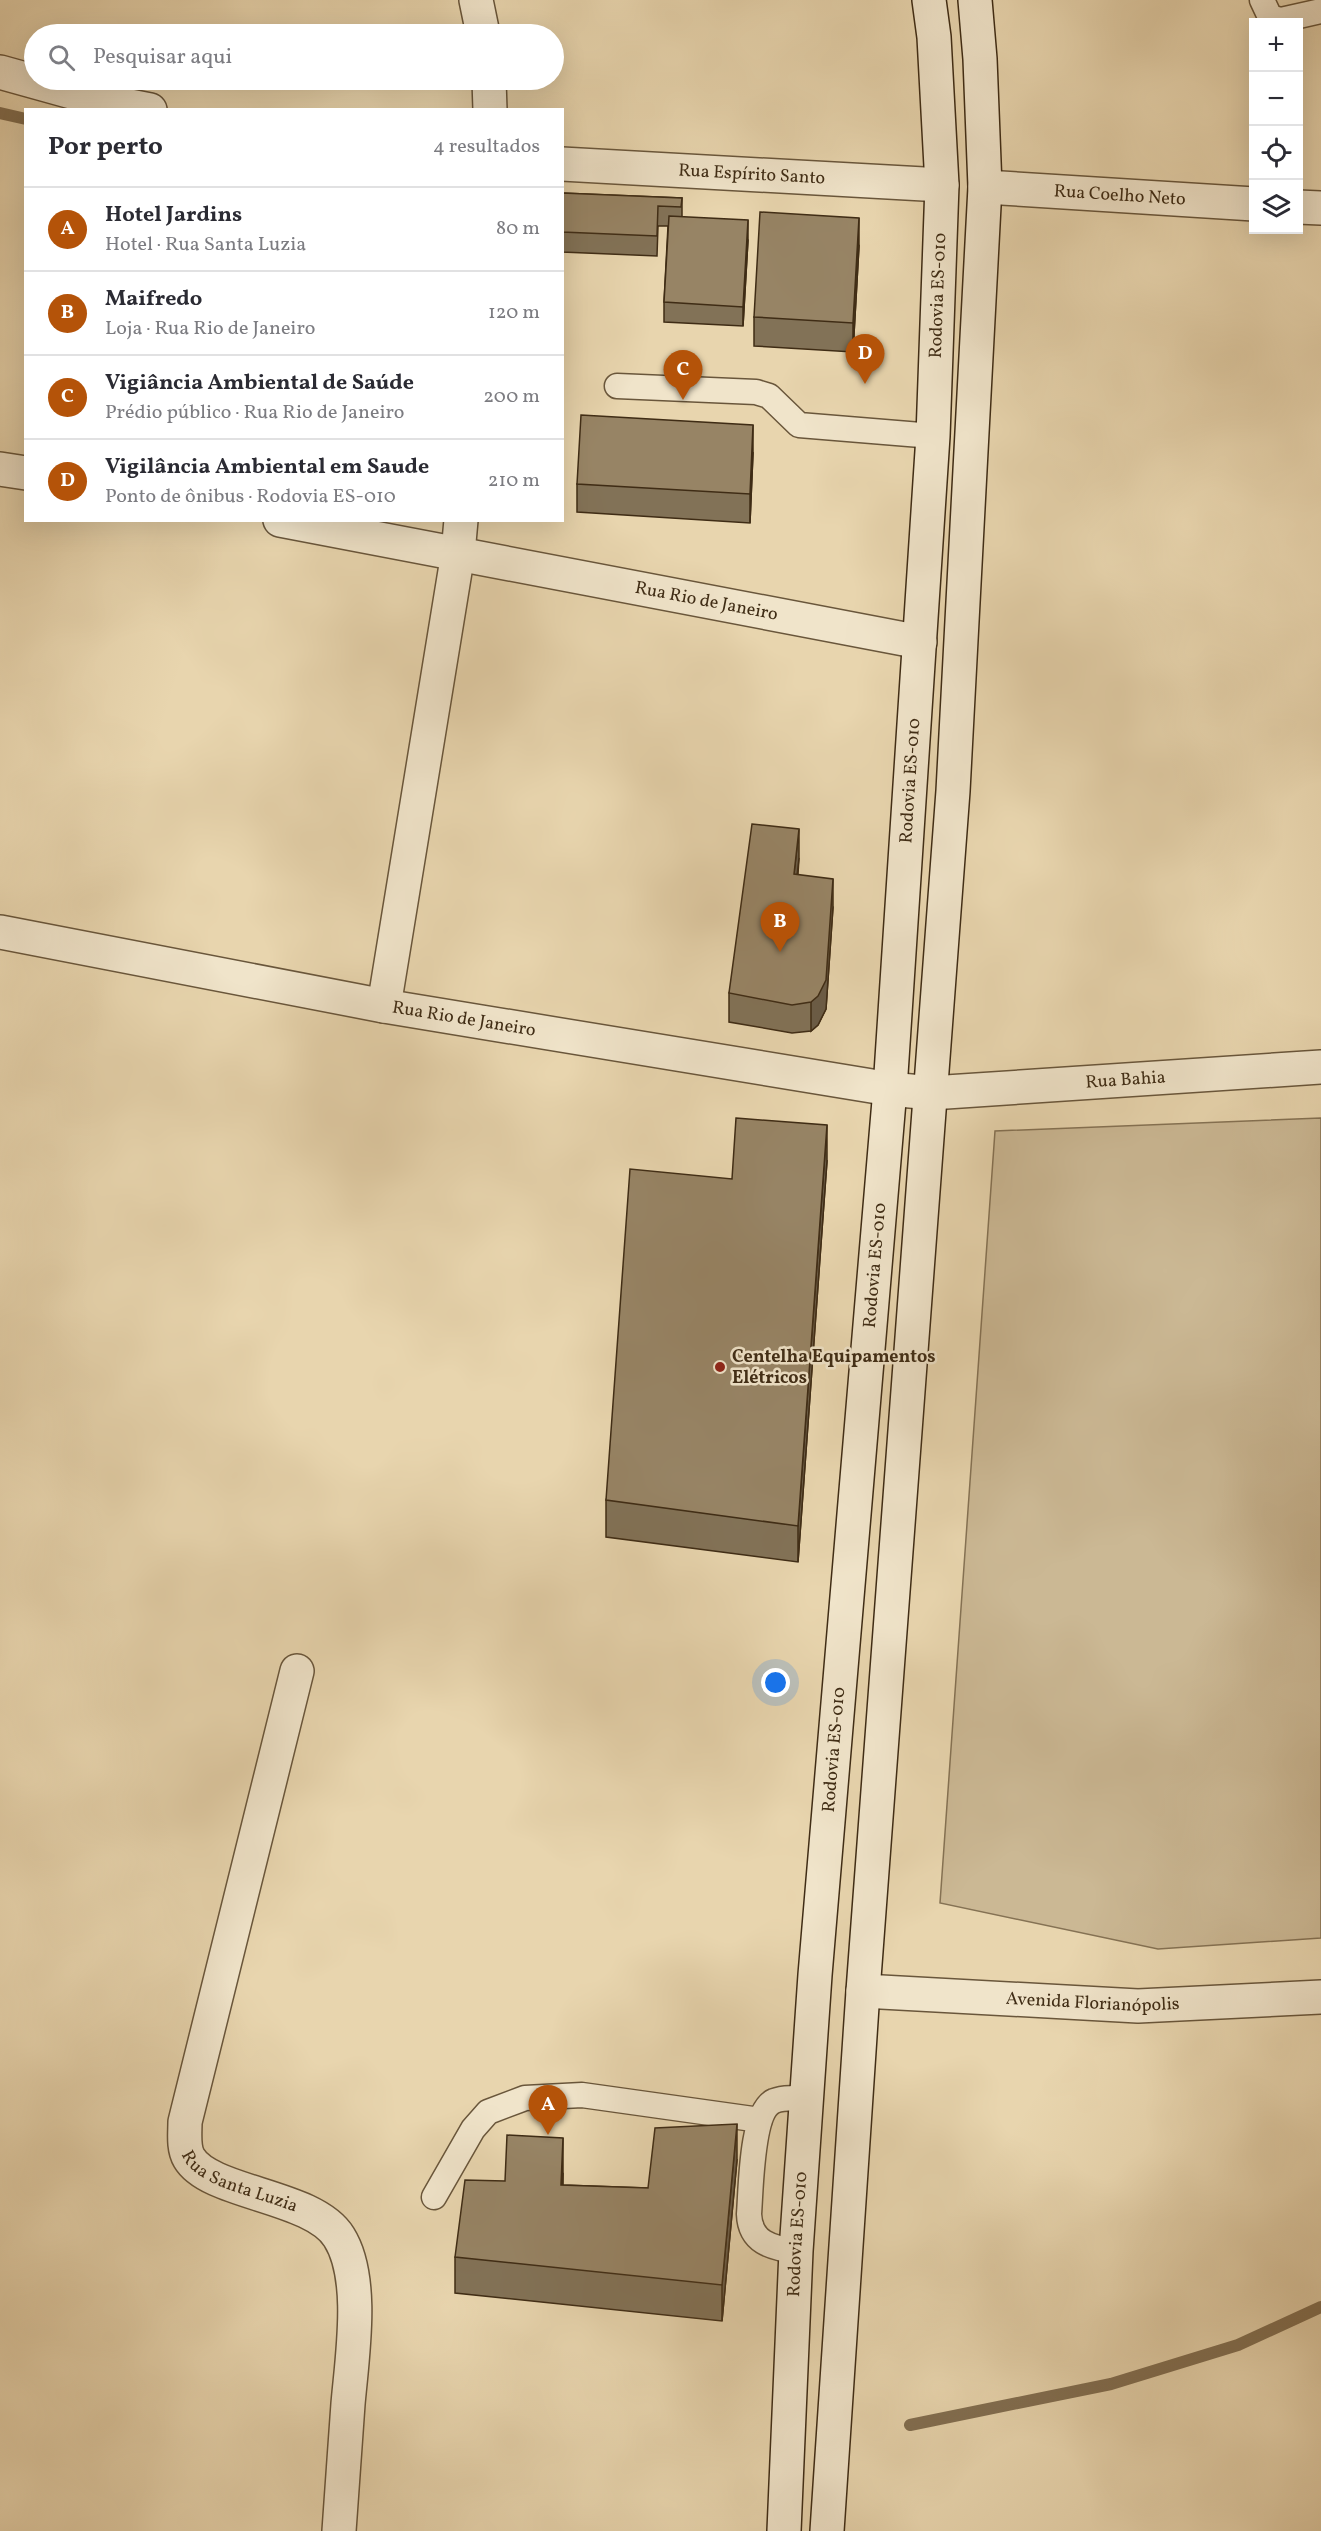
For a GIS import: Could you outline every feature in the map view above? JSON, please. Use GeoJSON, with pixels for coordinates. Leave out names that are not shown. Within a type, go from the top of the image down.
{"type":"FeatureCollection","features":[{"type":"Feature","properties":{"kind":"main road"},"geometry":{"type":"LineString","coordinates":[[476,0],[481,24]]}},
{"type":"Feature","properties":{"kind":"main road","name":"Rodovia ES-010"},"geometry":{"type":"LineString","coordinates":[[784,2531],[796,2251],[816,1963],[890,1089],[933,436],[942,185],[934,37],[929,0]]}},
{"type":"Feature","properties":{"kind":"main road"},"geometry":{"type":"LineString","coordinates":[[827,2531],[863,1991],[954,779],[986,187],[975,0]]}},
{"type":"Feature","properties":{"kind":"main road"},"geometry":{"type":"LineString","coordinates":[[0,72],[24,79]]}},
{"type":"Feature","properties":{"kind":"main road"},"geometry":{"type":"LineString","coordinates":[[65,90],[140,108]]}},
{"type":"Feature","properties":{"kind":"main road"},"geometry":{"type":"LineString","coordinates":[[489,90],[490,108]]}},
{"type":"Feature","properties":{"kind":"main road","name":"Rua Espírito Santo"},"geometry":{"type":"LineString","coordinates":[[564,164],[942,185]]}},
{"type":"Feature","properties":{"kind":"main road","name":"Rua Coelho Neto"},"geometry":{"type":"LineString","coordinates":[[986,187],[1249,204]]}},
{"type":"Feature","properties":{"kind":"main road"},"geometry":{"type":"LineString","coordinates":[[1303,207],[1321,208]]}},
{"type":"Feature","properties":{"kind":"main road"},"geometry":{"type":"LineString","coordinates":[[0,469],[24,473]]}},
{"type":"Feature","properties":{"kind":"main road","name":"Rua Rio de Janeiro"},"geometry":{"type":"LineString","coordinates":[[290,522],[920,642]]}},
{"type":"Feature","properties":{"kind":"main road"},"geometry":{"type":"LineString","coordinates":[[384,1006],[458,554],[460,522]]}},
{"type":"Feature","properties":{"kind":"main road","name":"Rua Rio de Janeiro"},"geometry":{"type":"LineString","coordinates":[[0,932],[384,1006],[931,1094]]}},
{"type":"Feature","properties":{"kind":"main road","name":"Rua Bahia"},"geometry":{"type":"LineString","coordinates":[[931,1094],[1321,1066]]}},
{"type":"Feature","properties":{"kind":"main road","name":"Rua Santa Luzia"},"geometry":{"type":"LineString","coordinates":[[297,1671],[185,2122],[185,2145],[189,2158],[204,2173],[321,2219],[339,2236],[349,2259],[355,2312],[339,2531]]}},
{"type":"Feature","properties":{"kind":"main road","name":"Avenida Florianópolis"},"geometry":{"type":"LineString","coordinates":[[863,1991],[1138,2006],[1321,1997]]}},
{"type":"Feature","properties":{"kind":"lane"},"geometry":{"type":"LineString","coordinates":[[1262,0],[1270,17],[1281,20],[1321,11]]}},
{"type":"Feature","properties":{"kind":"lane"},"geometry":{"type":"LineString","coordinates":[[617,386],[756,392],[769,396],[799,424],[933,436]]}},
{"type":"Feature","properties":{"kind":"lane"},"geometry":{"type":"LineString","coordinates":[[434,2197],[472,2129],[488,2112],[525,2098],[582,2095],[760,2120]]}},
{"type":"Feature","properties":{"kind":"lane"},"geometry":{"type":"LineString","coordinates":[[796,2251],[771,2247],[763,2243],[757,2238],[749,2224],[757,2128],[763,2111],[775,2100],[807,2099]]}},
{"type":"Feature","properties":{"kind":"shaded area"},"geometry":{"type":"Polygon","coordinates":[[[1321,1118],[1321,1938],[1158,1949],[940,1903],[995,1131],[1321,1118]]]}},
{"type":"Feature","properties":{"kind":"building"},"geometry":{"type":"Polygon","coordinates":[[[564,193],[682,198],[681,207],[658,206],[657,236],[564,232],[564,193]]]}},
{"type":"Feature","properties":{"kind":"building"},"geometry":{"type":"Polygon","coordinates":[[[760,212],[859,218],[853,323],[754,317],[760,212]]]}},
{"type":"Feature","properties":{"kind":"building"},"geometry":{"type":"Polygon","coordinates":[[[669,216],[748,220],[743,307],[664,302],[669,216]]]}},
{"type":"Feature","properties":{"kind":"building"},"geometry":{"type":"Polygon","coordinates":[[[581,415],[753,425],[750,494],[577,484],[581,415]]]}},
{"type":"Feature","properties":{"kind":"building"},"geometry":{"type":"Polygon","coordinates":[[[752,824],[799,829],[794,874],[833,879],[826,980],[818,996],[811,1002],[792,1005],[729,993],[752,824]]]}},
{"type":"Feature","properties":{"kind":"building"},"geometry":{"type":"Polygon","coordinates":[[[736,1118],[827,1125],[798,1526],[606,1500],[630,1169],[732,1179],[736,1118]]]}},
{"type":"Feature","properties":{"kind":"building"},"geometry":{"type":"Polygon","coordinates":[[[737,2124],[722,2285],[455,2257],[465,2180],[505,2181],[507,2135],[563,2138],[561,2185],[648,2188],[655,2128],[737,2124]]]}},
{"type":"Feature","properties":{"kind":"waterway"},"geometry":{"type":"LineString","coordinates":[[0,113],[24,119]]}},
{"type":"Feature","properties":{"kind":"waterway"},"geometry":{"type":"LineString","coordinates":[[910,2425],[1111,2384],[1238,2345],[1321,2307]]}},
{"type":"Feature","properties":{"kind":"place","name":"Vigilância Ambiental em Saude"},"geometry":{"type":"Point","coordinates":[865,384]}},
{"type":"Feature","properties":{"kind":"place","name":"Vigiância Ambiental de Saúde"},"geometry":{"type":"Point","coordinates":[683,400]}},
{"type":"Feature","properties":{"kind":"place","name":"Maifredo"},"geometry":{"type":"Point","coordinates":[780,952]}},
{"type":"Feature","properties":{"kind":"place","name":"Centelha Equipamentos Elétricos"},"geometry":{"type":"Point","coordinates":[720,1367]}},
{"type":"Feature","properties":{"kind":"place","name":"Hotel Jardins"},"geometry":{"type":"Point","coordinates":[548,2135]}}]}
